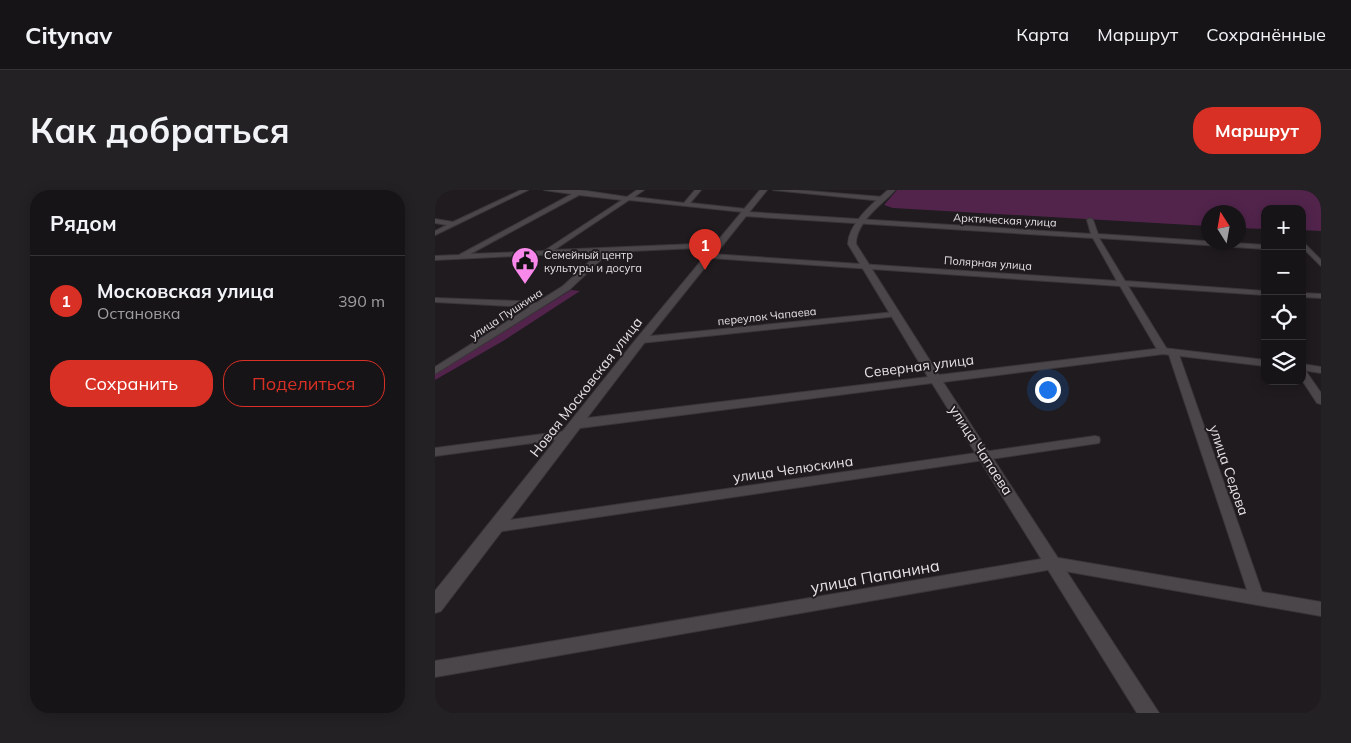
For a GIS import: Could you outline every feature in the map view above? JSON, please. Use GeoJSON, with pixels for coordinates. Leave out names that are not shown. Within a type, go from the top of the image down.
{"type":"FeatureCollection","features":[{"type":"Feature","properties":{"kind":"street"},"geometry":{"type":"LineString","coordinates":[[435,233],[525,190]]}},
{"type":"Feature","properties":{"kind":"street","name":"Арктическая улица"},"geometry":{"type":"LineString","coordinates":[[547,190],[581,192],[745,213],[861,222],[1261,246]]}},
{"type":"Feature","properties":{"kind":"street"},"geometry":{"type":"LineString","coordinates":[[545,253],[641,190]]}},
{"type":"Feature","properties":{"kind":"street"},"geometry":{"type":"LineString","coordinates":[[685,205],[698,190]]}},
{"type":"Feature","properties":{"kind":"street","name":"Новая Московская улица"},"geometry":{"type":"LineString","coordinates":[[435,605],[641,340],[764,190]]}},
{"type":"Feature","properties":{"kind":"street"},"geometry":{"type":"LineString","coordinates":[[777,190],[883,199]]}},
{"type":"Feature","properties":{"kind":"street","name":"улица Чапаева"},"geometry":{"type":"LineString","coordinates":[[891,190],[861,222],[851,240],[865,267],[935,379],[1149,713]]}},
{"type":"Feature","properties":{"kind":"street"},"geometry":{"type":"LineString","coordinates":[[461,257],[581,192]]}},
{"type":"Feature","properties":{"kind":"street","name":"улица Седова"},"geometry":{"type":"LineString","coordinates":[[1090,220],[1096,236],[1123,283],[1168,351],[1257,599]]}},
{"type":"Feature","properties":{"kind":"street"},"geometry":{"type":"LineString","coordinates":[[435,221],[454,224]]}},
{"type":"Feature","properties":{"kind":"street"},"geometry":{"type":"LineString","coordinates":[[435,258],[719,245]]}},
{"type":"Feature","properties":{"kind":"street"},"geometry":{"type":"LineString","coordinates":[[1306,249],[1321,250]]}},
{"type":"Feature","properties":{"kind":"street","name":"улица Пушкина"},"geometry":{"type":"LineString","coordinates":[[435,370],[566,288],[607,250]]}},
{"type":"Feature","properties":{"kind":"street"},"geometry":{"type":"LineString","coordinates":[[1306,250],[1321,264]]}},
{"type":"Feature","properties":{"kind":"street","name":"Полярная улица"},"geometry":{"type":"LineString","coordinates":[[711,256],[1261,292]]}},
{"type":"Feature","properties":{"kind":"street"},"geometry":{"type":"LineString","coordinates":[[1306,295],[1321,296]]}},
{"type":"Feature","properties":{"kind":"street"},"geometry":{"type":"LineString","coordinates":[[435,300],[518,303],[539,306]]}},
{"type":"Feature","properties":{"kind":"street","name":"переулок Чапаева"},"geometry":{"type":"LineString","coordinates":[[641,340],[895,314]]}},
{"type":"Feature","properties":{"kind":"street","name":"Северная улица"},"geometry":{"type":"LineString","coordinates":[[576,424],[1168,351],[1261,363]]}},
{"type":"Feature","properties":{"kind":"street"},"geometry":{"type":"LineString","coordinates":[[1306,368],[1321,370]]}},
{"type":"Feature","properties":{"kind":"street"},"geometry":{"type":"LineString","coordinates":[[1306,378],[1321,402]]}},
{"type":"Feature","properties":{"kind":"street"},"geometry":{"type":"LineString","coordinates":[[435,452],[567,435]]}},
{"type":"Feature","properties":{"kind":"street","name":"улица Челюскина"},"geometry":{"type":"LineString","coordinates":[[496,527],[1095,440]]}},
{"type":"Feature","properties":{"kind":"street","name":"улица Папанина"},"geometry":{"type":"LineString","coordinates":[[435,669],[1053,563],[1321,609]]}},
{"type":"Feature","properties":{"kind":"shaded area"},"geometry":{"type":"Polygon","coordinates":[[[897,190],[1321,190],[1321,231],[1306,230],[1306,205],[1261,205],[1261,229],[1246,228],[1246,205],[1201,205],[1201,226],[893,208],[884,205],[897,190]]]}},
{"type":"Feature","properties":{"kind":"shaded area"},"geometry":{"type":"Polygon","coordinates":[[[571,290],[580,291],[503,341],[435,380],[435,374],[571,290]]]}},
{"type":"Feature","properties":{"kind":"place","name":"Московская улица"},"geometry":{"type":"Point","coordinates":[705,270]}},
{"type":"Feature","properties":{"kind":"place","name":"Семейный центр культуры и досуга"},"geometry":{"type":"Point","coordinates":[525,285]}}]}
